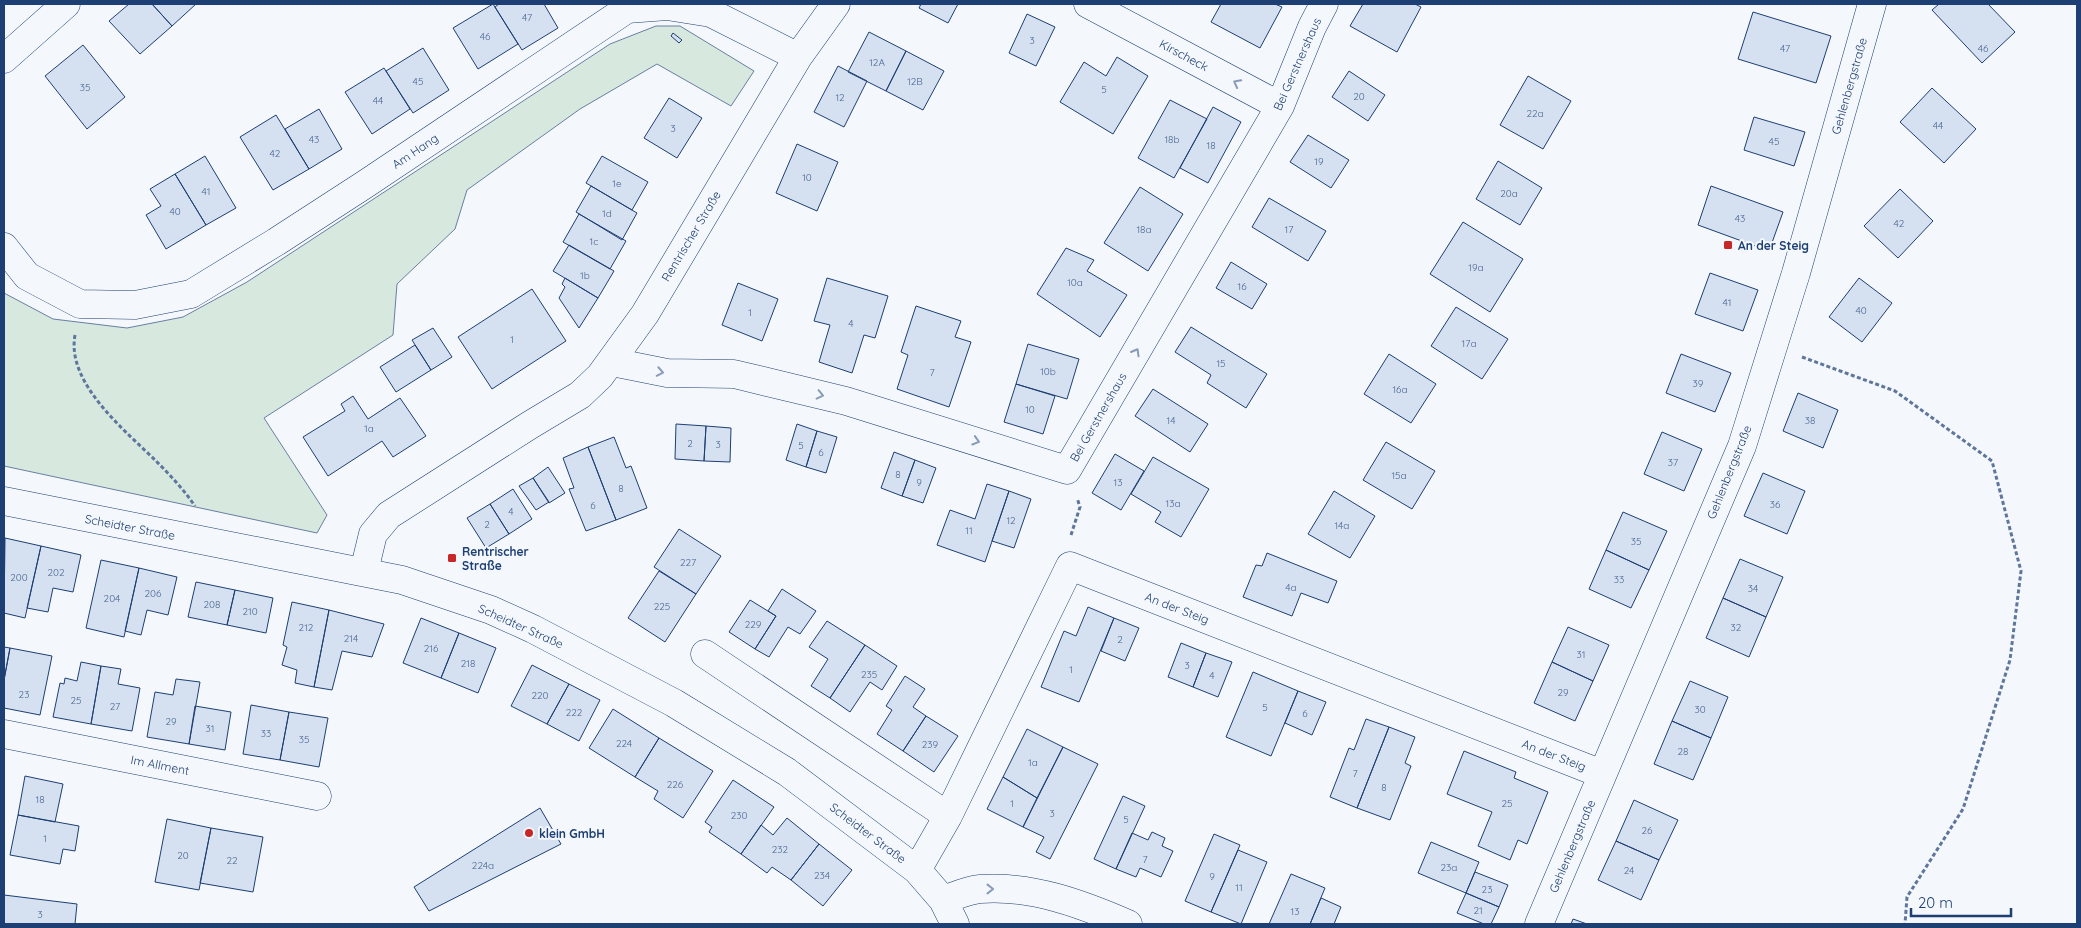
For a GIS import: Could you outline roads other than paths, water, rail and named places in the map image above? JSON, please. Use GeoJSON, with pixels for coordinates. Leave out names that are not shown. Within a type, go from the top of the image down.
{"type":"FeatureCollection","features":[{"type":"Feature","properties":{"kind":"street"},"geometry":{"type":"LineString","coordinates":[[4,59],[66,4]]}},
{"type":"Feature","properties":{"kind":"street","name":"Rentrischer Straße"},"geometry":{"type":"LineString","coordinates":[[364,571],[373,534],[389,515],[428,488],[580,395],[612,362],[645,314],[798,57],[836,4]]}},
{"type":"Feature","properties":{"kind":"street","name":"Kirscheck"},"geometry":{"type":"LineString","coordinates":[[1088,4],[1280,106]]}},
{"type":"Feature","properties":{"kind":"street","name":"Bei Gerstnershaus"},"geometry":{"type":"LineString","coordinates":[[612,362],[667,373],[734,374],[846,401],[1067,470],[1280,106],[1312,27],[1324,4]]}},
{"type":"Feature","properties":{"kind":"street","name":"Gehlenbergstraße"},"geometry":{"type":"LineString","coordinates":[[1539,924],[1742,446],[1773,346],[1872,4]]}},
{"type":"Feature","properties":{"kind":"street","name":"Am Hang"},"geometry":{"type":"LineString","coordinates":[[4,247],[16,276],[80,304],[135,306],[191,294],[308,221],[627,8],[667,6],[711,13],[798,57]]}},
{"type":"Feature","properties":{"kind":"street","name":"Scheidter Straße"},"geometry":{"type":"LineString","coordinates":[[4,501],[402,580],[491,610],[533,628],[658,694],[787,772],[918,870],[943,900],[955,924]]}},
{"type":"Feature","properties":{"kind":"street","name":"An der Steig"},"geometry":{"type":"LineString","coordinates":[[918,870],[948,816],[1070,566],[1602,774]]}},
{"type":"Feature","properties":{"kind":"street"},"geometry":{"type":"LineString","coordinates":[[705,654],[948,816]]}},
{"type":"Feature","properties":{"kind":"street","name":"Im Allment"},"geometry":{"type":"LineString","coordinates":[[4,734],[317,796]]}},
{"type":"Feature","properties":{"kind":"street"},"geometry":{"type":"LineString","coordinates":[[943,900],[978,889],[1004,889],[1036,893],[1071,902],[1128,924]]}},
{"type":"Feature","properties":{"kind":"place","name":"An der Steig"},"geometry":{"type":"Point","coordinates":[1728,245]}},
{"type":"Feature","properties":{"kind":"place","name":"Rentrischer Straße"},"geometry":{"type":"Point","coordinates":[452,558]}},
{"type":"Feature","properties":{"kind":"place","name":"klein GmbH"},"geometry":{"type":"Point","coordinates":[529,833]}}]}
